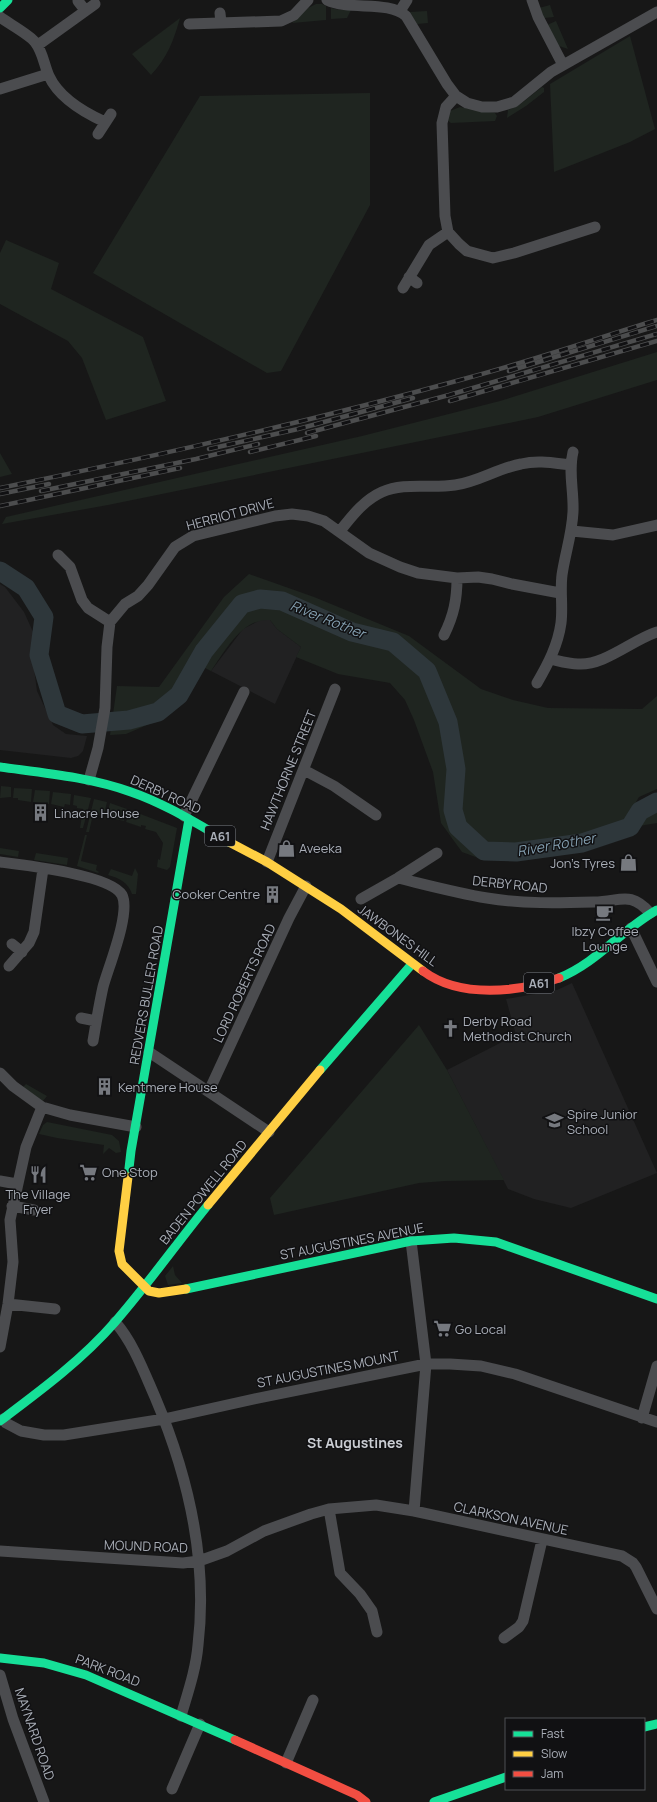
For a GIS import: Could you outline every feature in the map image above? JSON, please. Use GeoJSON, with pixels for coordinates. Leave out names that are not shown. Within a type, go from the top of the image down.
{"type":"FeatureCollection","features":[{"type":"Feature","properties":{"kind":"main road"},"geometry":{"type":"LineString","coordinates":[[0,8],[8,0]]}},
{"type":"Feature","properties":{"kind":"main road","name":"DERBY ROAD"},"geometry":{"type":"LineString","coordinates":[[0,767],[89,780],[131,792],[187,818],[267,862],[346,913]]}},
{"type":"Feature","properties":{"kind":"main road","name":"REDVERS BULLER ROAD"},"geometry":{"type":"LineString","coordinates":[[143,1285],[122,1264],[119,1251],[131,1151],[149,1052],[187,818]]}},
{"type":"Feature","properties":{"kind":"main road","name":"JAWBONES HILL"},"geometry":{"type":"LineString","coordinates":[[346,913],[412,964],[440,980],[461,987],[478,990],[530,986],[565,976],[586,965],[654,911]]}},
{"type":"Feature","properties":{"kind":"main road","name":"BADEN POWELL ROAD"},"geometry":{"type":"LineString","coordinates":[[2,1420],[88,1350],[115,1322],[143,1285],[269,1132],[412,964]]}},
{"type":"Feature","properties":{"kind":"main road","name":"ST AUGUSTINES AVENUE"},"geometry":{"type":"LineString","coordinates":[[143,1285],[149,1290],[159,1293],[171,1292],[411,1241],[450,1237],[475,1238],[496,1242],[657,1299]]}},
{"type":"Feature","properties":{"kind":"main road","name":"PARK ROAD"},"geometry":{"type":"LineString","coordinates":[[0,1658],[20,1658],[46,1662],[103,1680],[357,1795],[366,1802]]}},
{"type":"Feature","properties":{"kind":"main road"},"geometry":{"type":"LineString","coordinates":[[645,1727],[657,1724]]}},
{"type":"Feature","properties":{"kind":"main road"},"geometry":{"type":"LineString","coordinates":[[434,1802],[505,1777]]}},
{"type":"Feature","properties":{"kind":"street"},"geometry":{"type":"LineString","coordinates":[[189,24],[221,18],[281,22],[294,15],[308,0]]}},
{"type":"Feature","properties":{"kind":"street"},"geometry":{"type":"LineString","coordinates":[[327,0],[340,5],[383,7],[400,11],[406,16],[447,84],[456,96],[467,103],[482,107],[497,107],[514,102],[551,72],[657,12]]}},
{"type":"Feature","properties":{"kind":"street"},"geometry":{"type":"LineString","coordinates":[[400,11],[407,0]]}},
{"type":"Feature","properties":{"kind":"street"},"geometry":{"type":"LineString","coordinates":[[532,0],[538,18],[563,65]]}},
{"type":"Feature","properties":{"kind":"street"},"geometry":{"type":"LineString","coordinates":[[78,1],[85,10]]}},
{"type":"Feature","properties":{"kind":"street"},"geometry":{"type":"LineString","coordinates":[[38,45],[95,4]]}},
{"type":"Feature","properties":{"kind":"street"},"geometry":{"type":"LineString","coordinates":[[0,17],[34,40],[38,45],[48,74],[55,87],[63,96],[92,116],[108,118],[98,134]]}},
{"type":"Feature","properties":{"kind":"street"},"geometry":{"type":"LineString","coordinates":[[0,88],[48,74]]}},
{"type":"Feature","properties":{"kind":"street"},"geometry":{"type":"LineString","coordinates":[[456,96],[446,107],[442,123],[445,216],[448,232],[459,244],[467,251],[493,258],[514,253],[571,229],[595,227]]}},
{"type":"Feature","properties":{"kind":"street"},"geometry":{"type":"LineString","coordinates":[[403,288],[413,280],[429,246],[448,232]]}},
{"type":"Feature","properties":{"kind":"street"},"geometry":{"type":"LineString","coordinates":[[538,683],[550,659],[561,624],[560,593],[572,531],[573,510],[570,465],[573,452]]}},
{"type":"Feature","properties":{"kind":"street"},"geometry":{"type":"LineString","coordinates":[[340,531],[358,510],[370,499],[393,488],[407,486],[454,486],[486,477],[519,464],[533,462],[570,465]]}},
{"type":"Feature","properties":{"kind":"street","name":"HERRIOT DRIVE"},"geometry":{"type":"LineString","coordinates":[[110,622],[125,604],[138,596],[148,585],[175,547],[193,536],[275,516],[292,514],[308,516],[324,521],[369,553],[400,567],[418,573],[458,578],[478,576],[560,593]]}},
{"type":"Feature","properties":{"kind":"street"},"geometry":{"type":"LineString","coordinates":[[572,531],[613,535],[657,525]]}},
{"type":"Feature","properties":{"kind":"street"},"geometry":{"type":"LineString","coordinates":[[58,555],[74,565],[82,600],[88,608],[110,622],[107,647],[105,708],[89,780]]}},
{"type":"Feature","properties":{"kind":"street"},"geometry":{"type":"LineString","coordinates":[[444,635],[446,619],[457,599],[458,578]]}},
{"type":"Feature","properties":{"kind":"street"},"geometry":{"type":"LineString","coordinates":[[550,659],[578,664],[599,661],[657,632]]}},
{"type":"Feature","properties":{"kind":"street","name":"HAWTHORNE STREET"},"geometry":{"type":"LineString","coordinates":[[267,862],[335,689]]}},
{"type":"Feature","properties":{"kind":"street"},"geometry":{"type":"LineString","coordinates":[[187,818],[244,692]]}},
{"type":"Feature","properties":{"kind":"street"},"geometry":{"type":"LineString","coordinates":[[304,770],[329,783],[376,816]]}},
{"type":"Feature","properties":{"kind":"street"},"geometry":{"type":"LineString","coordinates":[[361,899],[438,853]]}},
{"type":"Feature","properties":{"kind":"street"},"geometry":{"type":"LineString","coordinates":[[0,862],[72,873],[90,878],[115,888],[122,896],[122,915],[118,940],[103,986],[93,1041]]}},
{"type":"Feature","properties":{"kind":"street"},"geometry":{"type":"LineString","coordinates":[[9,966],[29,943],[34,932],[43,869]]}},
{"type":"Feature","properties":{"kind":"street","name":"DERBY ROAD"},"geometry":{"type":"LineString","coordinates":[[398,878],[444,890],[488,898],[550,903],[598,902],[630,898],[654,911]]}},
{"type":"Feature","properties":{"kind":"street","name":"LORD ROBERTS ROAD"},"geometry":{"type":"LineString","coordinates":[[209,1091],[289,918],[306,886]]}},
{"type":"Feature","properties":{"kind":"street"},"geometry":{"type":"LineString","coordinates":[[631,928],[657,982]]}},
{"type":"Feature","properties":{"kind":"street"},"geometry":{"type":"LineString","coordinates":[[12,944],[22,952]]}},
{"type":"Feature","properties":{"kind":"street"},"geometry":{"type":"LineString","coordinates":[[81,1018],[96,1020]]}},
{"type":"Feature","properties":{"kind":"street"},"geometry":{"type":"LineString","coordinates":[[149,1052],[269,1132]]}},
{"type":"Feature","properties":{"kind":"street"},"geometry":{"type":"LineString","coordinates":[[0,1073],[13,1086],[42,1108],[70,1115],[136,1127]]}},
{"type":"Feature","properties":{"kind":"street"},"geometry":{"type":"LineString","coordinates":[[0,1347],[8,1304],[13,1262],[10,1231],[12,1206],[26,1147],[42,1108]]}},
{"type":"Feature","properties":{"kind":"street"},"geometry":{"type":"LineString","coordinates":[[0,1181],[17,1184]]}},
{"type":"Feature","properties":{"kind":"street"},"geometry":{"type":"LineString","coordinates":[[12,1206],[34,1210]]}},
{"type":"Feature","properties":{"kind":"street"},"geometry":{"type":"LineString","coordinates":[[411,1241],[426,1364],[414,1511]]}},
{"type":"Feature","properties":{"kind":"street"},"geometry":{"type":"LineString","coordinates":[[8,1304],[55,1309]]}},
{"type":"Feature","properties":{"kind":"street"},"geometry":{"type":"LineString","coordinates":[[115,1322],[143,1369],[164,1419],[182,1470],[193,1515],[199,1561],[200,1603],[198,1646],[194,1668],[181,1716]]}},
{"type":"Feature","properties":{"kind":"street","name":"ST AUGUSTINES MOUNT"},"geometry":{"type":"LineString","coordinates":[[2,1420],[20,1431],[44,1435],[64,1435],[164,1419],[426,1364],[450,1364],[481,1366],[515,1374],[657,1422]]}},
{"type":"Feature","properties":{"kind":"street"},"geometry":{"type":"LineString","coordinates":[[642,1418],[657,1366]]}},
{"type":"Feature","properties":{"kind":"street","name":"CLARKSON AVENUE"},"geometry":{"type":"LineString","coordinates":[[329,1510],[376,1505],[414,1511],[542,1540],[622,1556],[628,1559],[636,1567],[657,1609]]}},
{"type":"Feature","properties":{"kind":"street"},"geometry":{"type":"LineString","coordinates":[[329,1510],[340,1573],[360,1594],[372,1611],[377,1632]]}},
{"type":"Feature","properties":{"kind":"street","name":"MOUND ROAD"},"geometry":{"type":"LineString","coordinates":[[0,1551],[166,1562],[199,1561],[227,1551],[264,1530],[311,1514],[329,1510]]}},
{"type":"Feature","properties":{"kind":"street"},"geometry":{"type":"LineString","coordinates":[[504,1638],[519,1628],[523,1621],[542,1540]]}},
{"type":"Feature","properties":{"kind":"street","name":"MAYNARD ROAD"},"geometry":{"type":"LineString","coordinates":[[0,1675],[13,1719],[44,1802]]}},
{"type":"Feature","properties":{"kind":"street"},"geometry":{"type":"LineString","coordinates":[[286,1763],[313,1700]]}},
{"type":"Feature","properties":{"kind":"street"},"geometry":{"type":"LineString","coordinates":[[172,1789],[200,1724]]}},
{"type":"Feature","properties":{"kind":"shaded area"},"geometry":{"type":"Polygon","coordinates":[[[316,4],[326,6],[326,20],[292,23],[308,8],[316,4]]]}},
{"type":"Feature","properties":{"kind":"shaded area"},"geometry":{"type":"Polygon","coordinates":[[[550,5],[554,17],[544,18],[539,8],[550,5]]]}},
{"type":"Feature","properties":{"kind":"shaded area"},"geometry":{"type":"Polygon","coordinates":[[[331,8],[351,10],[347,18],[331,19],[331,8]]]}},
{"type":"Feature","properties":{"kind":"shaded area"},"geometry":{"type":"Polygon","coordinates":[[[427,11],[428,23],[417,24],[410,12],[427,11]]]}},
{"type":"Feature","properties":{"kind":"shaded area"},"geometry":{"type":"Polygon","coordinates":[[[180,18],[169,48],[157,69],[151,75],[132,54],[180,18]]]}},
{"type":"Feature","properties":{"kind":"shaded area"},"geometry":{"type":"Polygon","coordinates":[[[556,21],[568,49],[559,46],[547,25],[556,21]]]}},
{"type":"Feature","properties":{"kind":"shaded area"},"geometry":{"type":"Polygon","coordinates":[[[630,36],[655,129],[630,142],[554,172],[550,84],[630,36]]]}},
{"type":"Feature","properties":{"kind":"shaded area"},"geometry":{"type":"Polygon","coordinates":[[[542,87],[544,88],[544,92],[507,118],[508,110],[519,105],[542,87]]]}},
{"type":"Feature","properties":{"kind":"shaded area"},"geometry":{"type":"Polygon","coordinates":[[[370,93],[370,205],[281,371],[267,373],[93,273],[200,96],[370,93]]]}},
{"type":"Feature","properties":{"kind":"shaded area"},"geometry":{"type":"Polygon","coordinates":[[[460,107],[495,113],[497,116],[495,121],[451,123],[447,120],[450,111],[460,107]]]}},
{"type":"Feature","properties":{"kind":"shaded area"},"geometry":{"type":"Polygon","coordinates":[[[6,240],[59,263],[51,289],[143,337],[166,401],[106,420],[82,358],[68,341],[0,304],[0,253],[6,240]]]}},
{"type":"Feature","properties":{"kind":"shaded area"},"geometry":{"type":"Polygon","coordinates":[[[657,352],[657,380],[538,417],[108,505],[2,524],[6,517],[362,436],[500,401],[657,352]]]}},
{"type":"Feature","properties":{"kind":"shaded area"},"geometry":{"type":"Polygon","coordinates":[[[0,453],[12,474],[0,477],[0,453]]]}},
{"type":"Feature","properties":{"kind":"shaded area"},"geometry":{"type":"Polygon","coordinates":[[[249,574],[314,597],[409,636],[481,689],[513,700],[548,708],[642,709],[657,696],[657,789],[639,797],[627,817],[626,823],[582,836],[518,847],[486,846],[481,859],[462,852],[441,823],[433,772],[405,700],[390,683],[338,674],[296,657],[301,647],[277,629],[270,620],[251,624],[235,637],[211,671],[203,667],[182,702],[161,719],[126,734],[110,735],[117,686],[159,687],[224,597],[249,574]]]}},
{"type":"Feature","properties":{"kind":"shaded area"},"geometry":{"type":"Polygon","coordinates":[[[0,584],[5,587],[24,612],[34,634],[31,646],[37,691],[53,725],[66,734],[87,736],[83,751],[78,756],[71,758],[0,750],[0,584]]]}},
{"type":"Feature","properties":{"kind":"shaded area"},"geometry":{"type":"Polygon","coordinates":[[[262,619],[270,620],[277,629],[301,647],[275,704],[211,671],[243,629],[262,619]]]}},
{"type":"Feature","properties":{"kind":"shaded area"},"geometry":{"type":"Polygon","coordinates":[[[1,786],[11,787],[11,797],[0,798],[1,786]]]}},
{"type":"Feature","properties":{"kind":"shaded area"},"geometry":{"type":"Polygon","coordinates":[[[14,788],[32,789],[31,802],[13,798],[14,788]]]}},
{"type":"Feature","properties":{"kind":"shaded area"},"geometry":{"type":"Polygon","coordinates":[[[35,790],[50,791],[49,804],[33,802],[35,790]]]}},
{"type":"Feature","properties":{"kind":"shaded area"},"geometry":{"type":"Polygon","coordinates":[[[53,792],[71,794],[70,805],[65,804],[64,807],[51,804],[53,792]]]}},
{"type":"Feature","properties":{"kind":"shaded area"},"geometry":{"type":"Polygon","coordinates":[[[74,795],[91,798],[83,828],[80,828],[83,809],[77,808],[77,806],[73,805],[74,795]]]}},
{"type":"Feature","properties":{"kind":"shaded area"},"geometry":{"type":"Polygon","coordinates":[[[94,799],[107,802],[104,814],[100,813],[99,816],[93,814],[89,832],[86,832],[94,799]]]}},
{"type":"Feature","properties":{"kind":"shaded area"},"geometry":{"type":"Polygon","coordinates":[[[110,803],[127,809],[124,821],[111,818],[107,815],[110,803]]]}},
{"type":"Feature","properties":{"kind":"shaded area"},"geometry":{"type":"Polygon","coordinates":[[[657,808],[657,823],[639,826],[644,814],[657,808]]]}},
{"type":"Feature","properties":{"kind":"shaded area"},"geometry":{"type":"Polygon","coordinates":[[[130,810],[177,828],[170,867],[167,870],[157,867],[158,859],[160,860],[163,843],[156,832],[145,829],[146,826],[141,825],[141,827],[126,822],[130,810]]]}},
{"type":"Feature","properties":{"kind":"shaded area"},"geometry":{"type":"Polygon","coordinates":[[[85,835],[87,835],[81,861],[97,865],[96,870],[99,872],[98,873],[77,866],[85,835]]]}},
{"type":"Feature","properties":{"kind":"shaded area"},"geometry":{"type":"Polygon","coordinates":[[[0,848],[19,851],[18,857],[0,854],[0,848]]]}},
{"type":"Feature","properties":{"kind":"shaded area"},"geometry":{"type":"Polygon","coordinates":[[[36,853],[68,858],[67,865],[34,860],[36,853]]]}},
{"type":"Feature","properties":{"kind":"shaded area"},"geometry":{"type":"Polygon","coordinates":[[[135,868],[138,874],[136,894],[132,894],[128,886],[123,881],[108,875],[111,869],[132,876],[135,868]]]}},
{"type":"Feature","properties":{"kind":"shaded area","name":"Spire Junior School"},"geometry":{"type":"Polygon","coordinates":[[[572,983],[657,1173],[571,1208],[534,1199],[508,1189],[447,1070],[516,1035],[506,999],[557,990],[572,983]]]}},
{"type":"Feature","properties":{"kind":"shaded area"},"geometry":{"type":"Polygon","coordinates":[[[419,1025],[447,1070],[504,1180],[419,1183],[274,1215],[270,1198],[419,1025]]]}},
{"type":"Feature","properties":{"kind":"shaded area"},"geometry":{"type":"Polygon","coordinates":[[[26,1084],[47,1096],[43,1101],[23,1087],[26,1084]]]}},
{"type":"Feature","properties":{"kind":"shaded area"},"geometry":{"type":"Polygon","coordinates":[[[47,1122],[112,1135],[119,1141],[121,1152],[116,1153],[109,1148],[103,1154],[104,1145],[39,1134],[43,1125],[47,1122]]]}},
{"type":"Feature","properties":{"kind":"shaded area"},"geometry":{"type":"Polygon","coordinates":[[[173,1266],[175,1275],[182,1283],[168,1285],[165,1276],[173,1266]]]}},
{"type":"Feature","properties":{"kind":"waterway","name":"River Rother"},"geometry":{"type":"LineString","coordinates":[[0,571],[26,588],[44,617],[39,655],[57,714],[82,724],[129,720],[158,712],[179,695],[204,651],[242,604],[260,599],[282,601],[352,632],[393,642],[427,671],[448,722],[456,769],[453,810],[458,827],[484,851],[516,852],[582,843],[630,827],[640,811],[657,802]]}},
{"type":"Feature","properties":{"kind":"railway"},"geometry":{"type":"LineString","coordinates":[[0,488],[296,423],[413,393],[541,357],[657,320]]}},
{"type":"Feature","properties":{"kind":"railway"},"geometry":{"type":"LineString","coordinates":[[509,371],[657,326]]}},
{"type":"Feature","properties":{"kind":"railway"},"geometry":{"type":"LineString","coordinates":[[307,433],[449,395],[657,334]]}},
{"type":"Feature","properties":{"kind":"railway"},"geometry":{"type":"LineString","coordinates":[[450,401],[657,341]]}},
{"type":"Feature","properties":{"kind":"railway"},"geometry":{"type":"LineString","coordinates":[[209,449],[298,429],[413,398]]}},
{"type":"Feature","properties":{"kind":"railway"},"geometry":{"type":"LineString","coordinates":[[250,452],[316,436]]}},
{"type":"Feature","properties":{"kind":"railway"},"geometry":{"type":"LineString","coordinates":[[41,491],[196,459],[258,444]]}},
{"type":"Feature","properties":{"kind":"railway"},"geometry":{"type":"LineString","coordinates":[[0,506],[180,468]]}},
{"type":"Feature","properties":{"kind":"railway"},"geometry":{"type":"LineString","coordinates":[[0,494],[49,484]]}},
{"type":"Feature","properties":{"kind":"traffic: fast"},"geometry":{"type":"LineString","coordinates":[[0,8],[8,0]]}},
{"type":"Feature","properties":{"kind":"traffic: fast"},"geometry":{"type":"LineString","coordinates":[[0,767],[83,779],[131,792],[169,808],[229,842]]}},
{"type":"Feature","properties":{"kind":"traffic: fast"},"geometry":{"type":"LineString","coordinates":[[128,1177],[131,1151],[189,819]]}},
{"type":"Feature","properties":{"kind":"traffic: fast"},"geometry":{"type":"LineString","coordinates":[[559,978],[598,955],[632,927],[657,910]]}},
{"type":"Feature","properties":{"kind":"traffic: fast"},"geometry":{"type":"LineString","coordinates":[[320,1070],[412,964]]}},
{"type":"Feature","properties":{"kind":"traffic: fast"},"geometry":{"type":"LineString","coordinates":[[0,1421],[75,1362],[102,1336],[139,1293],[208,1205]]}},
{"type":"Feature","properties":{"kind":"traffic: fast"},"geometry":{"type":"LineString","coordinates":[[186,1289],[411,1241],[454,1238],[496,1242],[657,1299]]}},
{"type":"Feature","properties":{"kind":"traffic: fast"},"geometry":{"type":"LineString","coordinates":[[0,1658],[44,1663],[86,1675],[235,1740]]}},
{"type":"Feature","properties":{"kind":"traffic: fast"},"geometry":{"type":"LineString","coordinates":[[645,1727],[657,1724]]}},
{"type":"Feature","properties":{"kind":"traffic: fast"},"geometry":{"type":"LineString","coordinates":[[434,1802],[505,1777]]}},
{"type":"Feature","properties":{"kind":"traffic: slow"},"geometry":{"type":"LineString","coordinates":[[229,842],[267,862],[341,909],[423,971]]}},
{"type":"Feature","properties":{"kind":"traffic: slow"},"geometry":{"type":"LineString","coordinates":[[208,1205],[320,1070]]}},
{"type":"Feature","properties":{"kind":"traffic: slow"},"geometry":{"type":"LineString","coordinates":[[128,1177],[119,1251],[122,1264],[149,1291],[159,1293],[186,1289]]}},
{"type":"Feature","properties":{"kind":"traffic: jam"},"geometry":{"type":"LineString","coordinates":[[423,971],[438,980],[454,986],[490,990],[526,987],[559,978]]}},
{"type":"Feature","properties":{"kind":"traffic: jam"},"geometry":{"type":"LineString","coordinates":[[235,1740],[357,1795],[366,1802]]}},
{"type":"Feature","properties":{"kind":"place","name":"Linacre House"},"geometry":{"type":"Point","coordinates":[41,813]}},
{"type":"Feature","properties":{"kind":"place","name":"Aveeka"},"geometry":{"type":"Point","coordinates":[286,848]}},
{"type":"Feature","properties":{"kind":"place","name":"Jon's Tyres"},"geometry":{"type":"Point","coordinates":[628,863]}},
{"type":"Feature","properties":{"kind":"place","name":"Cooker Centre"},"geometry":{"type":"Point","coordinates":[273,894]}},
{"type":"Feature","properties":{"kind":"place","name":"Ibzy Coffee Lounge"},"geometry":{"type":"Point","coordinates":[605,912]}},
{"type":"Feature","properties":{"kind":"place","name":"Derby Road Methodist Church"},"geometry":{"type":"Point","coordinates":[450,1028]}},
{"type":"Feature","properties":{"kind":"place","name":"Kentmere House"},"geometry":{"type":"Point","coordinates":[105,1087]}},
{"type":"Feature","properties":{"kind":"place","name":"Spire Junior School"},"geometry":{"type":"Point","coordinates":[554,1121]}},
{"type":"Feature","properties":{"kind":"place","name":"One Stop"},"geometry":{"type":"Point","coordinates":[89,1172]}},
{"type":"Feature","properties":{"kind":"place","name":"The Village Fryer"},"geometry":{"type":"Point","coordinates":[38,1175]}},
{"type":"Feature","properties":{"kind":"place","name":"Go Local"},"geometry":{"type":"Point","coordinates":[442,1329]}},
{"type":"Feature","properties":{"kind":"district","name":"St Augustines"},"geometry":{"type":"Point","coordinates":[355,1442]}}]}
